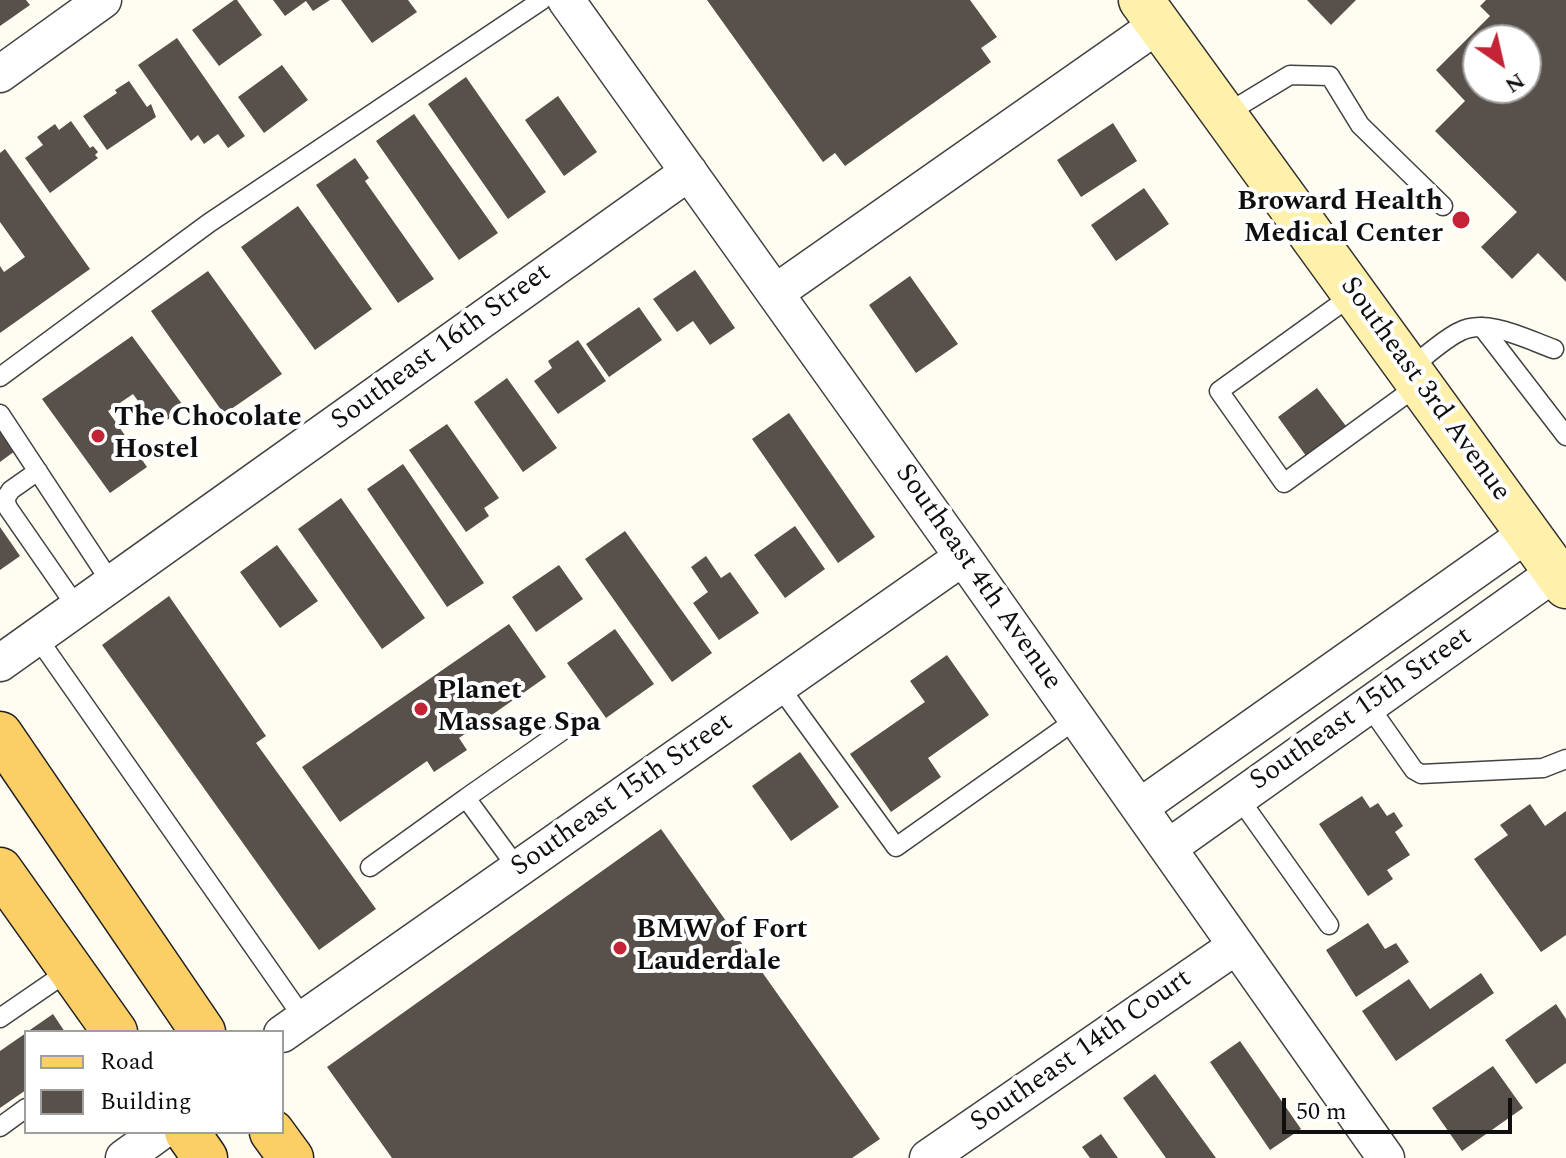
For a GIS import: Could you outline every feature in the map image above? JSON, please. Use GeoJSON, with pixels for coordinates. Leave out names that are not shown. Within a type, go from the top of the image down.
{"type":"FeatureCollection","features":[{"type":"Feature","properties":{"kind":"main road","name":"Southeast 3rd Avenue"},"geometry":{"type":"LineString","coordinates":[[1150,12],[1528,533],[1563,574]]}},
{"type":"Feature","properties":{"kind":"main road"},"geometry":{"type":"LineString","coordinates":[[0,734],[202,1030]]}},
{"type":"Feature","properties":{"kind":"main road"},"geometry":{"type":"LineString","coordinates":[[0,870],[116,1030]]}},
{"type":"Feature","properties":{"kind":"main road"},"geometry":{"type":"LineString","coordinates":[[188,1134],[205,1158]]}},
{"type":"Feature","properties":{"kind":"main road"},"geometry":{"type":"LineString","coordinates":[[273,1134],[291,1158]]}},
{"type":"Feature","properties":{"kind":"street"},"geometry":{"type":"LineString","coordinates":[[0,74],[103,0]]}},
{"type":"Feature","properties":{"kind":"street","name":"Southeast 4th Avenue"},"geometry":{"type":"LineString","coordinates":[[566,0],[1386,1158]]}},
{"type":"Feature","properties":{"kind":"street"},"geometry":{"type":"LineString","coordinates":[[775,293],[1150,12]]}},
{"type":"Feature","properties":{"kind":"street","name":"Southeast 16th Street"},"geometry":{"type":"LineString","coordinates":[[0,663],[689,172]]}},
{"type":"Feature","properties":{"kind":"street","name":"Southeast 15th Street"},"geometry":{"type":"LineString","coordinates":[[1140,807],[1528,533]]}},
{"type":"Feature","properties":{"kind":"street","name":"Southeast 15th Street"},"geometry":{"type":"LineString","coordinates":[[293,1026],[963,557]]}},
{"type":"Feature","properties":{"kind":"street","name":"Southeast 15th Street"},"geometry":{"type":"LineString","coordinates":[[1168,848],[1563,574]]}},
{"type":"Feature","properties":{"kind":"street","name":"Southeast 14th Court"},"geometry":{"type":"LineString","coordinates":[[928,1158],[1236,946]]}},
{"type":"Feature","properties":{"kind":"street"},"geometry":{"type":"LineString","coordinates":[[124,1158],[157,1134]]}},
{"type":"Feature","properties":{"kind":"lane"},"geometry":{"type":"LineString","coordinates":[[0,377],[209,223],[394,96],[542,0]]}},
{"type":"Feature","properties":{"kind":"lane"},"geometry":{"type":"LineString","coordinates":[[1224,115],[1290,75],[1330,76],[1360,125],[1443,206]]}},
{"type":"Feature","properties":{"kind":"lane"},"geometry":{"type":"LineString","coordinates":[[1354,294],[1219,391],[1284,483],[1414,376],[1461,330],[1482,327],[1554,349]]}},
{"type":"Feature","properties":{"kind":"lane"},"geometry":{"type":"LineString","coordinates":[[1482,327],[1566,436]]}},
{"type":"Feature","properties":{"kind":"lane"},"geometry":{"type":"LineString","coordinates":[[0,414],[112,584]]}},
{"type":"Feature","properties":{"kind":"lane"},"geometry":{"type":"LineString","coordinates":[[38,471],[11,490],[5,499],[8,508],[78,609]]}},
{"type":"Feature","properties":{"kind":"lane"},"geometry":{"type":"LineString","coordinates":[[37,637],[293,1026]]}},
{"type":"Feature","properties":{"kind":"lane"},"geometry":{"type":"LineString","coordinates":[[779,686],[896,847],[1077,719]]}},
{"type":"Feature","properties":{"kind":"lane"},"geometry":{"type":"LineString","coordinates":[[1369,706],[1414,770],[1421,774],[1543,768],[1566,759]]}},
{"type":"Feature","properties":{"kind":"lane"},"geometry":{"type":"LineString","coordinates":[[370,867],[572,724]]}},
{"type":"Feature","properties":{"kind":"lane"},"geometry":{"type":"LineString","coordinates":[[466,798],[518,869]]}},
{"type":"Feature","properties":{"kind":"lane"},"geometry":{"type":"LineString","coordinates":[[1239,798],[1329,925]]}},
{"type":"Feature","properties":{"kind":"lane"},"geometry":{"type":"LineString","coordinates":[[0,1018],[71,969]]}},
{"type":"Feature","properties":{"kind":"lane"},"geometry":{"type":"LineString","coordinates":[[0,1127],[24,1109]]}},
{"type":"Feature","properties":{"kind":"building"},"geometry":{"type":"Polygon","coordinates":[[[0,0],[26,0],[30,5],[0,26],[0,0]]]}},
{"type":"Feature","properties":{"kind":"building"},"geometry":{"type":"Polygon","coordinates":[[[234,0],[262,35],[219,66],[192,30],[234,0]]]}},
{"type":"Feature","properties":{"kind":"building"},"geometry":{"type":"Polygon","coordinates":[[[273,0],[330,0],[313,11],[306,1],[285,16],[273,0]]]}},
{"type":"Feature","properties":{"kind":"building"},"geometry":{"type":"Polygon","coordinates":[[[341,0],[408,0],[417,12],[372,43],[341,0]]]}},
{"type":"Feature","properties":{"kind":"building"},"geometry":{"type":"Polygon","coordinates":[[[707,0],[970,0],[997,37],[981,48],[991,62],[845,166],[835,153],[823,162],[707,0]]]}},
{"type":"Feature","properties":{"kind":"building"},"geometry":{"type":"Polygon","coordinates":[[[1307,0],[1356,0],[1331,25],[1307,0]]]}},
{"type":"Feature","properties":{"kind":"building"},"geometry":{"type":"Polygon","coordinates":[[[1486,0],[1566,0],[1566,282],[1538,253],[1512,279],[1481,247],[1517,212],[1435,131],[1462,104],[1542,104],[1542,24],[1482,24],[1490,16],[1480,6],[1486,0]]]}},
{"type":"Feature","properties":{"kind":"building"},"geometry":{"type":"Polygon","coordinates":[[[177,38],[245,136],[228,148],[218,134],[204,144],[198,135],[191,141],[138,65],[177,38]]]}},
{"type":"Feature","properties":{"kind":"building"},"geometry":{"type":"Polygon","coordinates":[[[1462,44],[1462,98],[1436,70],[1462,44]]]}},
{"type":"Feature","properties":{"kind":"building"},"geometry":{"type":"Polygon","coordinates":[[[282,65],[308,100],[264,133],[238,97],[282,65]]]}},
{"type":"Feature","properties":{"kind":"building"},"geometry":{"type":"Polygon","coordinates":[[[466,77],[546,192],[508,219],[428,104],[466,77]]]}},
{"type":"Feature","properties":{"kind":"building"},"geometry":{"type":"Polygon","coordinates":[[[129,81],[147,107],[151,104],[156,117],[107,150],[83,116],[129,81]]]}},
{"type":"Feature","properties":{"kind":"building"},"geometry":{"type":"Polygon","coordinates":[[[558,96],[597,152],[564,176],[525,120],[558,96]]]}},
{"type":"Feature","properties":{"kind":"building"},"geometry":{"type":"Polygon","coordinates":[[[414,114],[498,233],[459,260],[376,141],[414,114]]]}},
{"type":"Feature","properties":{"kind":"building"},"geometry":{"type":"Polygon","coordinates":[[[71,121],[90,148],[93,146],[98,152],[95,155],[98,158],[50,193],[25,158],[43,145],[37,137],[55,124],[59,130],[71,121]]]}},
{"type":"Feature","properties":{"kind":"building"},"geometry":{"type":"Polygon","coordinates":[[[1113,123],[1137,161],[1081,197],[1057,160],[1113,123]]]}},
{"type":"Feature","properties":{"kind":"building"},"geometry":{"type":"Polygon","coordinates":[[[5,149],[90,269],[0,333],[0,266],[4,272],[25,257],[0,222],[0,153],[5,149]]]}},
{"type":"Feature","properties":{"kind":"building"},"geometry":{"type":"Polygon","coordinates":[[[355,158],[369,178],[365,181],[434,279],[398,303],[316,185],[355,158]]]}},
{"type":"Feature","properties":{"kind":"building"},"geometry":{"type":"Polygon","coordinates":[[[1144,188],[1169,224],[1116,261],[1091,225],[1144,188]]]}},
{"type":"Feature","properties":{"kind":"building"},"geometry":{"type":"Polygon","coordinates":[[[298,206],[372,309],[315,350],[241,247],[298,206]]]}},
{"type":"Feature","properties":{"kind":"building"},"geometry":{"type":"Polygon","coordinates":[[[695,270],[735,328],[710,345],[693,321],[677,332],[653,299],[695,270]]]}},
{"type":"Feature","properties":{"kind":"building"},"geometry":{"type":"Polygon","coordinates":[[[208,271],[282,374],[224,414],[151,311],[208,271]]]}},
{"type":"Feature","properties":{"kind":"building"},"geometry":{"type":"Polygon","coordinates":[[[910,276],[958,344],[916,373],[869,305],[910,276]]]}},
{"type":"Feature","properties":{"kind":"building"},"geometry":{"type":"Polygon","coordinates":[[[639,307],[662,340],[609,377],[586,344],[639,307]]]}},
{"type":"Feature","properties":{"kind":"building"},"geometry":{"type":"Polygon","coordinates":[[[132,336],[185,408],[157,427],[133,394],[108,411],[147,467],[110,493],[42,399],[132,336]]]}},
{"type":"Feature","properties":{"kind":"building"},"geometry":{"type":"Polygon","coordinates":[[[578,340],[606,381],[558,414],[534,381],[552,368],[548,361],[578,340]]]}},
{"type":"Feature","properties":{"kind":"building"},"geometry":{"type":"Polygon","coordinates":[[[507,378],[557,448],[523,472],[474,402],[507,378]]]}},
{"type":"Feature","properties":{"kind":"building"},"geometry":{"type":"Polygon","coordinates":[[[1317,388],[1349,430],[1309,460],[1278,417],[1317,388]]]}},
{"type":"Feature","properties":{"kind":"building"},"geometry":{"type":"Polygon","coordinates":[[[789,413],[875,537],[838,563],[752,439],[789,413]]]}},
{"type":"Feature","properties":{"kind":"building"},"geometry":{"type":"Polygon","coordinates":[[[447,424],[499,498],[484,508],[489,516],[466,532],[409,450],[447,424]]]}},
{"type":"Feature","properties":{"kind":"building"},"geometry":{"type":"Polygon","coordinates":[[[0,430],[15,451],[0,462],[0,430]]]}},
{"type":"Feature","properties":{"kind":"building"},"geometry":{"type":"Polygon","coordinates":[[[403,464],[484,583],[447,607],[367,489],[403,464]]]}},
{"type":"Feature","properties":{"kind":"building"},"geometry":{"type":"Polygon","coordinates":[[[341,498],[425,618],[382,649],[298,529],[341,498]]]}},
{"type":"Feature","properties":{"kind":"building"},"geometry":{"type":"Polygon","coordinates":[[[795,526],[825,569],[785,598],[754,555],[795,526]]]}},
{"type":"Feature","properties":{"kind":"building"},"geometry":{"type":"Polygon","coordinates":[[[0,527],[20,556],[0,570],[0,527]]]}},
{"type":"Feature","properties":{"kind":"building"},"geometry":{"type":"Polygon","coordinates":[[[625,531],[712,653],[672,682],[585,559],[625,531]]]}},
{"type":"Feature","properties":{"kind":"building"},"geometry":{"type":"Polygon","coordinates":[[[277,545],[318,601],[280,628],[240,572],[277,545]]]}},
{"type":"Feature","properties":{"kind":"building"},"geometry":{"type":"Polygon","coordinates":[[[706,556],[721,578],[730,572],[759,613],[719,640],[693,603],[708,592],[691,567],[706,556]]]}},
{"type":"Feature","properties":{"kind":"building"},"geometry":{"type":"Polygon","coordinates":[[[559,565],[583,599],[536,632],[512,597],[559,565]]]}},
{"type":"Feature","properties":{"kind":"building"},"geometry":{"type":"Polygon","coordinates":[[[169,596],[266,736],[256,743],[376,909],[319,950],[102,645],[169,596]]]}},
{"type":"Feature","properties":{"kind":"building"},"geometry":{"type":"Polygon","coordinates":[[[509,624],[546,677],[459,738],[467,750],[434,772],[427,761],[340,822],[302,767],[509,624]]]}},
{"type":"Feature","properties":{"kind":"building"},"geometry":{"type":"Polygon","coordinates":[[[615,629],[654,684],[606,718],[567,663],[615,629]]]}},
{"type":"Feature","properties":{"kind":"building"},"geometry":{"type":"Polygon","coordinates":[[[947,655],[989,715],[928,758],[941,777],[891,812],[850,754],[925,702],[910,681],[947,655]]]}},
{"type":"Feature","properties":{"kind":"building"},"geometry":{"type":"Polygon","coordinates":[[[800,752],[839,807],[791,841],[752,786],[800,752]]]}},
{"type":"Feature","properties":{"kind":"building"},"geometry":{"type":"Polygon","coordinates":[[[1362,796],[1370,808],[1378,803],[1387,816],[1394,812],[1403,826],[1395,832],[1410,855],[1387,870],[1393,879],[1368,896],[1319,824],[1362,796]]]}},
{"type":"Feature","properties":{"kind":"building"},"geometry":{"type":"Polygon","coordinates":[[[1530,804],[1545,826],[1566,811],[1566,935],[1541,952],[1474,859],[1508,835],[1500,825],[1530,804]]]}},
{"type":"Feature","properties":{"kind":"building","name":"BMW of Fort Lauderdale"},"geometry":{"type":"Polygon","coordinates":[[[661,829],[880,1139],[852,1158],[392,1158],[327,1067],[661,829]]]}},
{"type":"Feature","properties":{"kind":"building"},"geometry":{"type":"Polygon","coordinates":[[[1368,923],[1385,949],[1396,943],[1409,962],[1356,997],[1326,950],[1368,923]]]}},
{"type":"Feature","properties":{"kind":"building"},"geometry":{"type":"Polygon","coordinates":[[[1481,973],[1494,993],[1396,1061],[1362,1011],[1409,979],[1430,1009],[1481,973]]]}},
{"type":"Feature","properties":{"kind":"building"},"geometry":{"type":"Polygon","coordinates":[[[1556,1004],[1566,1019],[1566,1063],[1536,1084],[1505,1040],[1556,1004]]]}},
{"type":"Feature","properties":{"kind":"building"},"geometry":{"type":"Polygon","coordinates":[[[53,1014],[64,1030],[30,1030],[53,1014]]]}},
{"type":"Feature","properties":{"kind":"building"},"geometry":{"type":"Polygon","coordinates":[[[24,1034],[24,1091],[0,1108],[0,1051],[24,1034]]]}},
{"type":"Feature","properties":{"kind":"building"},"geometry":{"type":"Polygon","coordinates":[[[1240,1041],[1301,1129],[1270,1150],[1210,1062],[1240,1041]]]}},
{"type":"Feature","properties":{"kind":"building"},"geometry":{"type":"Polygon","coordinates":[[[1493,1066],[1523,1108],[1462,1151],[1432,1108],[1493,1066]]]}},
{"type":"Feature","properties":{"kind":"building"},"geometry":{"type":"Polygon","coordinates":[[[1155,1074],[1216,1158],[1166,1158],[1123,1098],[1155,1074]]]}},
{"type":"Feature","properties":{"kind":"building"},"geometry":{"type":"Polygon","coordinates":[[[1101,1134],[1118,1158],[1090,1158],[1082,1147],[1101,1134]]]}},
{"type":"Feature","properties":{"kind":"place","name":"Broward Health Medical Center"},"geometry":{"type":"Point","coordinates":[1461,220]}},
{"type":"Feature","properties":{"kind":"place","name":"The Chocolate Hostel"},"geometry":{"type":"Point","coordinates":[98,436]}},
{"type":"Feature","properties":{"kind":"place","name":"Planet Massage Spa"},"geometry":{"type":"Point","coordinates":[421,709]}},
{"type":"Feature","properties":{"kind":"place","name":"BMW of Fort Lauderdale"},"geometry":{"type":"Point","coordinates":[620,948]}}]}
